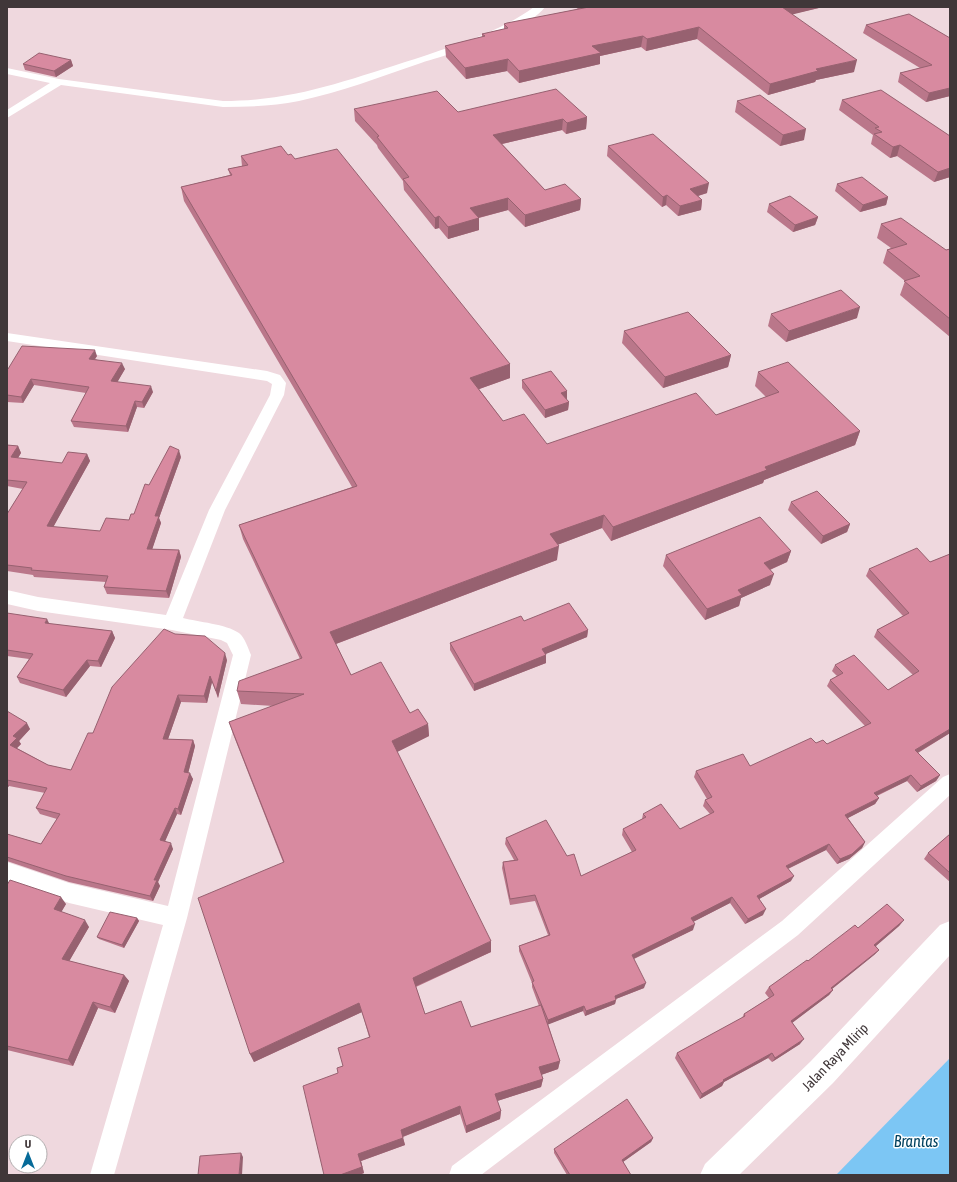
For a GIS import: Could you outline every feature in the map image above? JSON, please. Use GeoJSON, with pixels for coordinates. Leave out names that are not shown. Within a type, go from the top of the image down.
{"type":"FeatureCollection","features":[{"type":"Feature","properties":{"kind":"main road","name":"Jalan Raya Mlirip"},"geometry":{"type":"LineString","coordinates":[[716,1175],[822,1072],[950,935]]}},
{"type":"Feature","properties":{"kind":"street"},"geometry":{"type":"LineString","coordinates":[[7,71],[58,82],[223,104],[246,104],[321,93],[467,45],[530,16],[540,7]]}},
{"type":"Feature","properties":{"kind":"street"},"geometry":{"type":"LineString","coordinates":[[7,115],[58,82]]}},
{"type":"Feature","properties":{"kind":"street"},"geometry":{"type":"LineString","coordinates":[[7,337],[267,376],[275,378],[279,383],[277,395],[217,510],[172,623]]}},
{"type":"Feature","properties":{"kind":"street"},"geometry":{"type":"LineString","coordinates":[[7,597],[38,604],[172,623],[224,634],[233,638],[239,646],[242,655],[176,918],[102,1175]]}},
{"type":"Feature","properties":{"kind":"street"},"geometry":{"type":"LineString","coordinates":[[461,1175],[790,928],[950,783]]}},
{"type":"Feature","properties":{"kind":"street"},"geometry":{"type":"LineString","coordinates":[[7,872],[25,879],[86,897],[176,918]]}},
{"type":"Feature","properties":{"kind":"water","name":"Brantas"},"geometry":{"type":"Polygon","coordinates":[[[950,1058],[950,1175],[836,1175],[950,1058]]]}},
{"type":"Feature","properties":{"kind":"building"},"geometry":{"type":"Polygon","coordinates":[[[589,7],[782,7],[857,60],[816,69],[818,71],[770,84],[699,27],[647,39],[643,36],[592,46],[601,53],[519,71],[508,59],[465,68],[445,46],[485,36],[482,34],[508,28],[504,24],[507,23],[589,7]]]}},
{"type":"Feature","properties":{"kind":"building"},"geometry":{"type":"Polygon","coordinates":[[[909,14],[950,38],[950,88],[929,93],[900,73],[932,65],[866,25],[909,14]]]}},
{"type":"Feature","properties":{"kind":"building"},"geometry":{"type":"Polygon","coordinates":[[[39,53],[71,60],[54,71],[23,64],[39,53]]]}},
{"type":"Feature","properties":{"kind":"building"},"geometry":{"type":"Polygon","coordinates":[[[556,89],[587,117],[567,123],[563,119],[493,135],[545,190],[565,184],[581,199],[525,215],[508,198],[470,208],[479,218],[448,227],[439,216],[435,218],[403,179],[409,177],[377,137],[379,136],[354,109],[437,91],[458,112],[556,89]]]}},
{"type":"Feature","properties":{"kind":"building"},"geometry":{"type":"Polygon","coordinates":[[[881,90],[950,136],[950,168],[938,172],[900,145],[893,147],[874,134],[882,132],[875,128],[879,127],[842,100],[881,90]]]}},
{"type":"Feature","properties":{"kind":"building"},"geometry":{"type":"Polygon","coordinates":[[[760,95],[806,129],[783,135],[737,101],[760,95]]]}},
{"type":"Feature","properties":{"kind":"building"},"geometry":{"type":"Polygon","coordinates":[[[653,134],[709,183],[690,189],[702,200],[680,206],[667,195],[663,197],[608,146],[653,134]]]}},
{"type":"Feature","properties":{"kind":"building"},"geometry":{"type":"Polygon","coordinates":[[[281,146],[288,155],[291,154],[295,159],[337,149],[510,364],[470,378],[503,421],[524,414],[547,444],[696,393],[716,415],[779,392],[758,372],[788,362],[860,431],[765,467],[767,470],[613,527],[604,515],[550,534],[559,546],[330,632],[351,675],[381,662],[410,713],[418,709],[428,724],[392,741],[491,941],[413,978],[425,1014],[461,1001],[471,1027],[541,1005],[560,1061],[539,1067],[543,1079],[495,1094],[501,1111],[466,1126],[460,1106],[401,1130],[403,1138],[358,1154],[362,1167],[340,1175],[324,1175],[303,1086],[338,1073],[337,1068],[343,1066],[338,1048],[370,1037],[359,1003],[250,1054],[198,898],[284,862],[229,722],[304,694],[237,691],[239,681],[302,658],[239,525],[357,486],[181,187],[232,175],[228,169],[248,165],[241,156],[281,146]]]}},
{"type":"Feature","properties":{"kind":"building"},"geometry":{"type":"Polygon","coordinates":[[[862,177],[888,197],[863,205],[837,184],[862,177]]]}},
{"type":"Feature","properties":{"kind":"building"},"geometry":{"type":"Polygon","coordinates":[[[790,196],[818,217],[795,225],[769,204],[790,196]]]}},
{"type":"Feature","properties":{"kind":"building"},"geometry":{"type":"Polygon","coordinates":[[[901,218],[946,250],[950,249],[950,319],[904,281],[920,276],[887,250],[907,244],[881,224],[901,218]]]}},
{"type":"Feature","properties":{"kind":"building"},"geometry":{"type":"Polygon","coordinates":[[[841,290],[860,307],[789,331],[771,314],[841,290]]]}},
{"type":"Feature","properties":{"kind":"building"},"geometry":{"type":"Polygon","coordinates":[[[688,312],[731,355],[665,377],[624,331],[688,312]]]}},
{"type":"Feature","properties":{"kind":"building"},"geometry":{"type":"Polygon","coordinates":[[[22,346],[95,350],[89,359],[122,363],[111,381],[151,386],[142,402],[135,401],[126,426],[71,421],[89,387],[31,379],[21,397],[7,395],[7,369],[22,346]]]}},
{"type":"Feature","properties":{"kind":"building"},"geometry":{"type":"Polygon","coordinates":[[[551,371],[567,391],[561,393],[569,402],[545,410],[522,380],[551,371]]]}},
{"type":"Feature","properties":{"kind":"building"},"geometry":{"type":"Polygon","coordinates":[[[7,445],[18,446],[11,457],[62,463],[68,452],[87,454],[47,526],[100,531],[106,518],[129,520],[131,514],[134,514],[145,484],[149,485],[170,446],[179,450],[155,516],[159,516],[147,549],[179,550],[166,591],[104,587],[108,576],[31,570],[32,568],[7,565],[7,514],[27,482],[7,480],[7,445]]]}},
{"type":"Feature","properties":{"kind":"building"},"geometry":{"type":"Polygon","coordinates":[[[817,491],[850,524],[823,536],[791,502],[817,491]]]}},
{"type":"Feature","properties":{"kind":"building"},"geometry":{"type":"Polygon","coordinates":[[[760,517],[791,551],[764,563],[774,574],[738,590],[742,595],[707,609],[666,555],[760,517]]]}},
{"type":"Feature","properties":{"kind":"building"},"geometry":{"type":"Polygon","coordinates":[[[917,548],[930,562],[950,554],[950,729],[915,750],[940,775],[921,786],[911,775],[874,793],[879,798],[845,815],[865,842],[852,854],[840,859],[829,844],[786,866],[794,876],[757,896],[766,909],[748,919],[732,897],[691,918],[695,924],[632,955],[646,983],[615,996],[616,1000],[586,1011],[584,1006],[548,1020],[519,946],[550,935],[535,895],[510,899],[503,862],[518,860],[506,838],[546,820],[567,856],[574,854],[581,876],[636,850],[623,829],[646,817],[643,814],[661,804],[680,829],[714,812],[705,800],[712,797],[696,771],[743,754],[750,766],[811,738],[816,743],[823,740],[827,744],[871,723],[830,680],[843,673],[835,665],[854,655],[888,690],[919,671],[877,630],[909,613],[869,569],[917,548]]]}},
{"type":"Feature","properties":{"kind":"building"},"geometry":{"type":"Polygon","coordinates":[[[569,603],[588,630],[542,649],[546,655],[474,684],[450,643],[521,616],[524,621],[569,603]]]}},
{"type":"Feature","properties":{"kind":"building"},"geometry":{"type":"Polygon","coordinates":[[[7,613],[47,619],[45,623],[112,631],[98,661],[87,660],[63,690],[17,677],[33,654],[7,650],[7,613]]]}},
{"type":"Feature","properties":{"kind":"building"},"geometry":{"type":"Polygon","coordinates":[[[164,629],[175,634],[205,636],[225,653],[216,691],[210,676],[204,696],[178,695],[163,739],[193,740],[184,772],[190,773],[178,809],[175,808],[160,840],[171,843],[154,880],[157,880],[150,896],[66,876],[7,857],[7,834],[41,844],[60,814],[36,808],[47,788],[7,780],[7,711],[27,723],[13,736],[17,738],[10,745],[48,765],[71,770],[88,733],[93,733],[112,687],[164,629]]]}},
{"type":"Feature","properties":{"kind":"building"},"geometry":{"type":"Polygon","coordinates":[[[950,834],[950,873],[928,853],[950,834]]]}},
{"type":"Feature","properties":{"kind":"building"},"geometry":{"type":"Polygon","coordinates":[[[10,880],[61,897],[54,909],[85,920],[62,959],[124,975],[110,1007],[93,1002],[68,1060],[7,1046],[7,885],[10,880]]]}},
{"type":"Feature","properties":{"kind":"building"},"geometry":{"type":"Polygon","coordinates":[[[887,904],[904,920],[874,945],[879,950],[831,988],[833,990],[791,1021],[804,1039],[775,1058],[772,1053],[723,1080],[724,1081],[702,1094],[677,1053],[745,1016],[744,1014],[774,995],[769,987],[807,960],[808,961],[855,925],[858,928],[887,904]]]}},
{"type":"Feature","properties":{"kind":"building"},"geometry":{"type":"Polygon","coordinates":[[[110,912],[137,918],[122,945],[97,937],[110,912]]]}},
{"type":"Feature","properties":{"kind":"building"},"geometry":{"type":"Polygon","coordinates":[[[627,1099],[653,1138],[622,1160],[631,1175],[570,1175],[554,1149],[627,1099]]]}},
{"type":"Feature","properties":{"kind":"building"},"geometry":{"type":"Polygon","coordinates":[[[241,1153],[239,1175],[198,1175],[200,1156],[241,1153]]]}}]}
